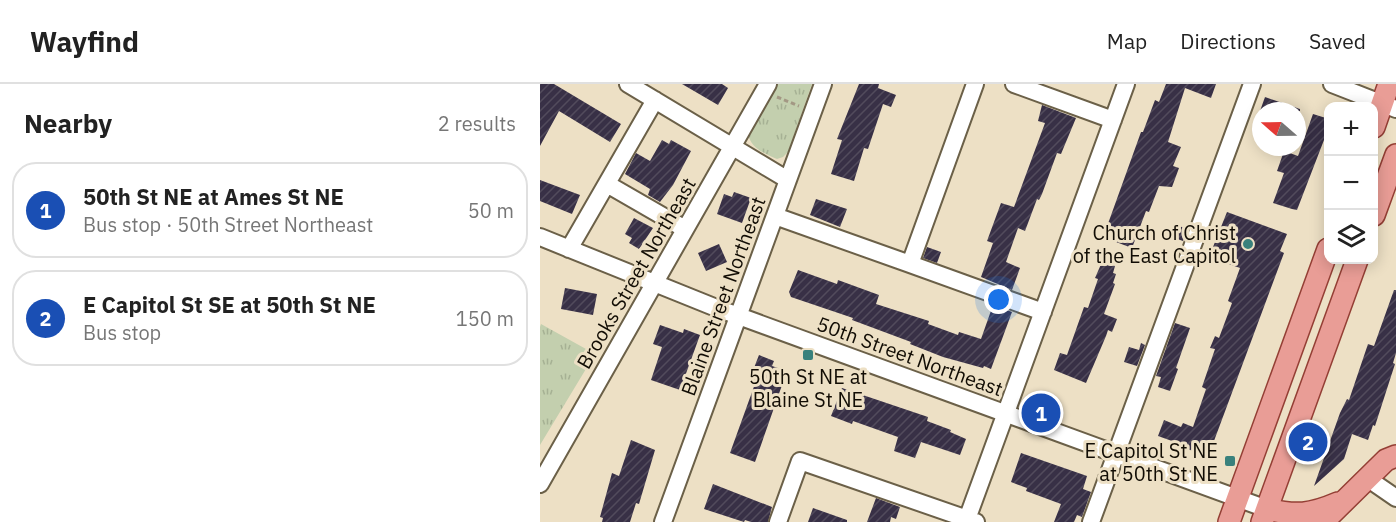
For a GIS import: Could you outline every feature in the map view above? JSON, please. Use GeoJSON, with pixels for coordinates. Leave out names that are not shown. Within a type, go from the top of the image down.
{"type":"FeatureCollection","features":[{"type":"Feature","properties":{"kind":"main road"},"geometry":{"type":"LineString","coordinates":[[1378,120],[1389,99]]}},
{"type":"Feature","properties":{"kind":"main road"},"geometry":{"type":"LineString","coordinates":[[1376,210],[1396,155]]}},
{"type":"Feature","properties":{"kind":"main road"},"geometry":{"type":"LineString","coordinates":[[1228,522],[1324,263]]}},
{"type":"Feature","properties":{"kind":"main road"},"geometry":{"type":"LineString","coordinates":[[1356,264],[1265,515],[1310,514],[1346,499],[1396,467]]}},
{"type":"Feature","properties":{"kind":"main road"},"geometry":{"type":"LineString","coordinates":[[1341,522],[1373,482],[1386,460],[1396,456]]}},
{"type":"Feature","properties":{"kind":"main road"},"geometry":{"type":"LineString","coordinates":[[1323,522],[1346,499]]}},
{"type":"Feature","properties":{"kind":"street"},"geometry":{"type":"LineString","coordinates":[[628,84],[788,180]]}},
{"type":"Feature","properties":{"kind":"street","name":"Blaine Street Northeast"},"geometry":{"type":"LineString","coordinates":[[664,522],[823,84]]}},
{"type":"Feature","properties":{"kind":"street"},"geometry":{"type":"LineString","coordinates":[[910,264],[975,84]]}},
{"type":"Feature","properties":{"kind":"street"},"geometry":{"type":"LineString","coordinates":[[1014,84],[1113,120]]}},
{"type":"Feature","properties":{"kind":"street"},"geometry":{"type":"LineString","coordinates":[[778,522],[800,461],[970,521],[1006,414],[1126,84]]}},
{"type":"Feature","properties":{"kind":"street"},"geometry":{"type":"LineString","coordinates":[[1091,522],[1251,84]]}},
{"type":"Feature","properties":{"kind":"street"},"geometry":{"type":"LineString","coordinates":[[1332,84],[1389,99]]}},
{"type":"Feature","properties":{"kind":"street","name":"Brooks Street Northeast"},"geometry":{"type":"LineString","coordinates":[[540,484],[732,146],[770,89]]}},
{"type":"Feature","properties":{"kind":"street"},"geometry":{"type":"LineString","coordinates":[[569,249],[655,100]]}},
{"type":"Feature","properties":{"kind":"street"},"geometry":{"type":"LineString","coordinates":[[607,184],[685,229]]}},
{"type":"Feature","properties":{"kind":"street"},"geometry":{"type":"LineString","coordinates":[[775,216],[1043,312]]}},
{"type":"Feature","properties":{"kind":"street","name":"50th Street Northeast"},"geometry":{"type":"LineString","coordinates":[[540,237],[738,316],[1238,497],[1265,515]]}},
{"type":"Feature","properties":{"kind":"street"},"geometry":{"type":"LineString","coordinates":[[1373,482],[1396,498]]}},
{"type":"Feature","properties":{"kind":"path"},"geometry":{"type":"LineString","coordinates":[[770,89],[800,107]]}},
{"type":"Feature","properties":{"kind":"green space"},"geometry":{"type":"Polygon","coordinates":[[[777,84],[812,84],[788,152],[777,159],[762,152],[754,145],[749,132],[777,84]]]}},
{"type":"Feature","properties":{"kind":"green space"},"geometry":{"type":"Polygon","coordinates":[[[541,324],[595,354],[540,445],[540,327],[541,324]]]}},
{"type":"Feature","properties":{"kind":"building"},"geometry":{"type":"Polygon","coordinates":[[[540,84],[554,84],[621,124],[610,142],[559,111],[540,146],[540,84]]]}},
{"type":"Feature","properties":{"kind":"building"},"geometry":{"type":"Polygon","coordinates":[[[682,84],[722,84],[728,88],[718,105],[682,84]]]}},
{"type":"Feature","properties":{"kind":"building"},"geometry":{"type":"Polygon","coordinates":[[[859,84],[879,84],[878,88],[896,95],[891,107],[883,104],[868,149],[864,148],[854,181],[831,174],[842,140],[837,139],[859,84]]]}},
{"type":"Feature","properties":{"kind":"building"},"geometry":{"type":"Polygon","coordinates":[[[1166,84],[1216,84],[1211,98],[1185,88],[1168,142],[1181,147],[1173,166],[1179,168],[1172,187],[1159,186],[1149,212],[1146,211],[1132,248],[1108,239],[1110,234],[1105,232],[1141,132],[1143,132],[1155,100],[1159,102],[1166,84]]]}},
{"type":"Feature","properties":{"kind":"building"},"geometry":{"type":"Polygon","coordinates":[[[1265,97],[1280,102],[1263,102],[1265,97]]]}},
{"type":"Feature","properties":{"kind":"building"},"geometry":{"type":"Polygon","coordinates":[[[1042,105],[1076,118],[1061,154],[1057,153],[1025,231],[1018,228],[1006,262],[1020,268],[1012,290],[981,277],[993,243],[987,241],[1001,203],[1014,207],[1045,123],[1038,121],[1042,105]]]}},
{"type":"Feature","properties":{"kind":"building"},"geometry":{"type":"Polygon","coordinates":[[[1313,114],[1324,117],[1324,140],[1297,210],[1273,203],[1284,173],[1277,171],[1282,156],[1306,156],[1306,134],[1313,114]]]}},
{"type":"Feature","properties":{"kind":"building"},"geometry":{"type":"Polygon","coordinates":[[[662,140],[669,144],[671,140],[691,151],[673,185],[660,202],[648,195],[650,189],[625,174],[636,153],[650,161],[662,140]]]}},
{"type":"Feature","properties":{"kind":"building"},"geometry":{"type":"Polygon","coordinates":[[[540,180],[580,195],[572,214],[540,201],[540,180]]]}},
{"type":"Feature","properties":{"kind":"building"},"geometry":{"type":"Polygon","coordinates":[[[734,192],[751,198],[742,223],[717,214],[724,194],[732,197],[734,192]]]}},
{"type":"Feature","properties":{"kind":"building"},"geometry":{"type":"Polygon","coordinates":[[[816,199],[847,209],[840,227],[810,215],[816,199]]]}},
{"type":"Feature","properties":{"kind":"building"},"geometry":{"type":"Polygon","coordinates":[[[1227,212],[1287,234],[1280,251],[1284,253],[1208,457],[1158,436],[1164,420],[1181,427],[1183,423],[1193,427],[1206,389],[1202,387],[1215,349],[1210,348],[1215,336],[1219,338],[1232,303],[1228,301],[1240,268],[1209,257],[1227,212]]]}},
{"type":"Feature","properties":{"kind":"building"},"geometry":{"type":"Polygon","coordinates":[[[634,218],[653,228],[639,249],[629,243],[632,238],[625,234],[634,218]]]}},
{"type":"Feature","properties":{"kind":"building"},"geometry":{"type":"Polygon","coordinates":[[[1174,224],[1187,229],[1183,241],[1169,236],[1174,224]]]}},
{"type":"Feature","properties":{"kind":"building"},"geometry":{"type":"Polygon","coordinates":[[[719,244],[727,262],[706,271],[698,253],[719,244]]]}},
{"type":"Feature","properties":{"kind":"building"},"geometry":{"type":"Polygon","coordinates":[[[927,247],[941,252],[937,263],[923,258],[927,247]]]}},
{"type":"Feature","properties":{"kind":"building"},"geometry":{"type":"Polygon","coordinates":[[[1102,262],[1115,266],[1113,273],[1116,274],[1113,283],[1115,284],[1104,314],[1117,319],[1112,332],[1108,330],[1086,383],[1054,370],[1060,353],[1067,355],[1084,307],[1088,308],[1098,279],[1095,278],[1102,262]]]}},
{"type":"Feature","properties":{"kind":"building"},"geometry":{"type":"Polygon","coordinates":[[[798,270],[837,284],[838,280],[879,295],[876,304],[929,321],[928,324],[958,335],[959,332],[981,339],[993,305],[1012,312],[991,369],[984,366],[983,368],[943,357],[910,344],[911,342],[852,320],[853,318],[791,297],[789,292],[798,270]]]}},
{"type":"Feature","properties":{"kind":"building"},"geometry":{"type":"Polygon","coordinates":[[[565,288],[597,294],[593,315],[561,309],[565,288]]]}},
{"type":"Feature","properties":{"kind":"building"},"geometry":{"type":"Polygon","coordinates":[[[1394,290],[1396,290],[1396,353],[1393,363],[1395,364],[1375,426],[1373,425],[1368,440],[1352,434],[1344,459],[1314,486],[1340,413],[1347,399],[1349,400],[1368,344],[1374,346],[1394,290]]]}},
{"type":"Feature","properties":{"kind":"building"},"geometry":{"type":"Polygon","coordinates":[[[1175,323],[1190,328],[1170,391],[1158,387],[1161,377],[1156,376],[1175,323]]]}},
{"type":"Feature","properties":{"kind":"building"},"geometry":{"type":"Polygon","coordinates":[[[660,325],[683,333],[684,329],[700,335],[680,390],[651,380],[662,347],[653,344],[660,325]]]}},
{"type":"Feature","properties":{"kind":"building"},"geometry":{"type":"Polygon","coordinates":[[[1141,343],[1145,345],[1137,366],[1124,362],[1129,347],[1139,350],[1141,343]]]}},
{"type":"Feature","properties":{"kind":"building"},"geometry":{"type":"Polygon","coordinates":[[[759,355],[774,361],[772,366],[787,371],[755,462],[730,453],[756,381],[750,378],[759,355]]]}},
{"type":"Feature","properties":{"kind":"building"},"geometry":{"type":"Polygon","coordinates":[[[842,388],[928,417],[927,421],[951,430],[950,432],[966,439],[960,455],[921,442],[915,458],[894,451],[898,437],[853,421],[852,424],[831,416],[842,388]]]}},
{"type":"Feature","properties":{"kind":"building"},"geometry":{"type":"Polygon","coordinates":[[[631,440],[655,450],[639,504],[636,503],[630,522],[602,522],[603,518],[600,517],[612,473],[619,476],[631,440]]]}},
{"type":"Feature","properties":{"kind":"building"},"geometry":{"type":"Polygon","coordinates":[[[1021,453],[1087,476],[1083,489],[1091,492],[1082,517],[1077,515],[1074,522],[1054,522],[1061,504],[1026,491],[1027,488],[1011,482],[1021,453]]]}},
{"type":"Feature","properties":{"kind":"building"},"geometry":{"type":"Polygon","coordinates":[[[713,484],[772,507],[768,522],[745,520],[744,522],[704,509],[713,484]]]}},
{"type":"Feature","properties":{"kind":"building"},"geometry":{"type":"Polygon","coordinates":[[[876,498],[900,507],[896,519],[891,517],[890,522],[867,522],[876,498]]]}},
{"type":"Feature","properties":{"kind":"building"},"geometry":{"type":"Polygon","coordinates":[[[813,508],[847,520],[847,522],[808,522],[813,508]]]}},
{"type":"Feature","properties":{"kind":"place","name":"Church of Christ of the East Capitol"},"geometry":{"type":"Point","coordinates":[1248,244]}},
{"type":"Feature","properties":{"kind":"place","name":"50th St NE at Blaine St NE"},"geometry":{"type":"Point","coordinates":[808,355]}},
{"type":"Feature","properties":{"kind":"place","name":"50th St NE at Ames St NE"},"geometry":{"type":"Point","coordinates":[1041,413]}},
{"type":"Feature","properties":{"kind":"place","name":"E Capitol St SE at 50th St NE"},"geometry":{"type":"Point","coordinates":[1308,442]}},
{"type":"Feature","properties":{"kind":"place","name":"E Capitol St NE at 50th St NE"},"geometry":{"type":"Point","coordinates":[1230,461]}}]}
